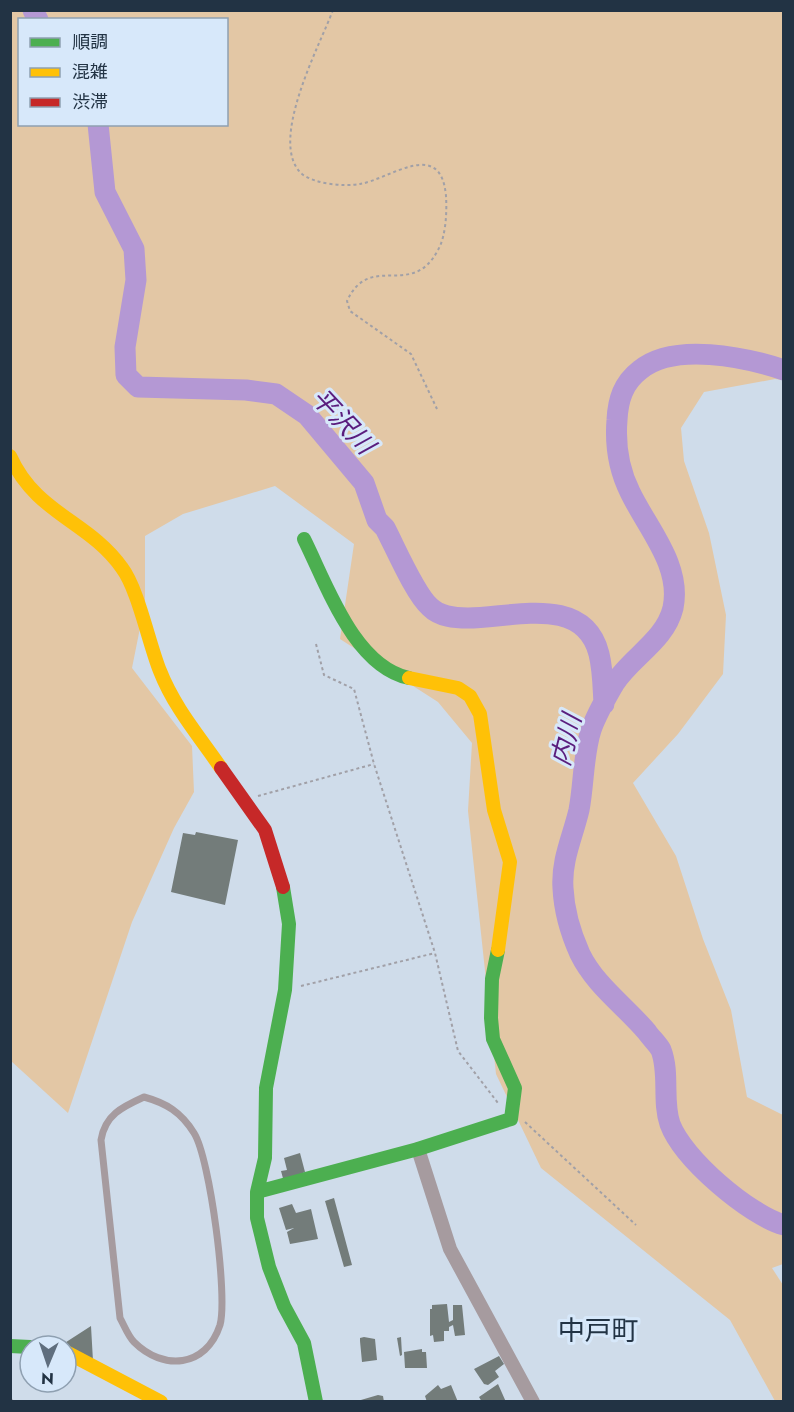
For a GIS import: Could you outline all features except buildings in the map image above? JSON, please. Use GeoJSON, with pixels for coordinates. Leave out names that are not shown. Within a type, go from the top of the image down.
{"type":"FeatureCollection","features":[{"type":"Feature","properties":{"kind":"street"},"geometry":{"type":"LineString","coordinates":[[10,456],[27,488],[46,506],[112,554],[124,568],[153,651],[180,716],[194,728],[246,800],[265,830],[280,872],[289,924],[285,990],[266,1088],[265,1158],[257,1192],[257,1218],[269,1267],[284,1306],[304,1343],[316,1401]]}},
{"type":"Feature","properties":{"kind":"street"},"geometry":{"type":"LineString","coordinates":[[257,1192],[418,1149],[511,1119],[515,1088],[493,1039],[491,1018],[492,979],[505,911],[510,862],[509,850],[494,810],[480,714],[476,704],[464,690],[412,681],[380,667],[368,654],[340,609],[304,539]]}},
{"type":"Feature","properties":{"kind":"street"},"geometry":{"type":"LineString","coordinates":[[418,1149],[450,1249],[533,1401]]}},
{"type":"Feature","properties":{"kind":"street"},"geometry":{"type":"LineString","coordinates":[[78,1358],[161,1401]]}},
{"type":"Feature","properties":{"kind":"lane"},"geometry":{"type":"LineString","coordinates":[[144,1097],[162,1102],[179,1112],[196,1134],[207,1172],[223,1297],[220,1323],[214,1340],[200,1354],[186,1360],[164,1361],[132,1340],[120,1318],[113,1235],[101,1140],[103,1126],[118,1109],[144,1097]]}},
{"type":"Feature","properties":{"kind":"path"},"geometry":{"type":"LineString","coordinates":[[333,10],[299,92],[292,120],[292,159],[302,174],[328,183],[360,184],[417,163],[432,167],[442,177],[446,197],[444,233],[439,249],[425,268],[411,275],[364,278],[353,288],[347,301],[350,311],[411,354],[437,409]]}},
{"type":"Feature","properties":{"kind":"path"},"geometry":{"type":"LineString","coordinates":[[316,644],[324,675],[354,689],[374,764],[435,953],[458,1051],[511,1119],[528,1122],[636,1225]]}},
{"type":"Feature","properties":{"kind":"path"},"geometry":{"type":"LineString","coordinates":[[246,800],[374,764]]}},
{"type":"Feature","properties":{"kind":"path"},"geometry":{"type":"LineString","coordinates":[[285,990],[435,953]]}},
{"type":"Feature","properties":{"kind":"path"},"geometry":{"type":"LineString","coordinates":[[10,1398],[14,1401]]}},
{"type":"Feature","properties":{"kind":"shaded area"},"geometry":{"type":"Polygon","coordinates":[[[11,11],[783,11],[783,380],[775,379],[704,392],[681,428],[684,461],[709,533],[726,615],[723,674],[678,734],[633,783],[676,856],[703,939],[731,1010],[747,1097],[783,1115],[783,1264],[772,1268],[783,1285],[783,1401],[775,1401],[730,1320],[541,1168],[496,1074],[468,811],[472,743],[438,702],[340,639],[354,544],[275,486],[183,514],[145,536],[145,603],[132,668],[192,746],[194,792],[174,828],[132,922],[68,1113],[11,1061],[11,11]]]}},
{"type":"Feature","properties":{"kind":"waterway","name":"平沢川"},"geometry":{"type":"LineString","coordinates":[[33,10],[37,18]]}},
{"type":"Feature","properties":{"kind":"waterway","name":"平沢川"},"geometry":{"type":"LineString","coordinates":[[98,126],[105,192],[134,249],[136,280],[125,347],[126,375],[138,387],[246,390],[276,394],[307,415],[364,483],[377,520],[385,528],[412,581],[430,607],[438,613],[453,617],[544,614],[563,616],[578,623],[591,635],[599,654],[604,704]]}},
{"type":"Feature","properties":{"kind":"waterway","name":"内川"},"geometry":{"type":"LineString","coordinates":[[784,370],[730,357],[690,354],[671,356],[654,361],[640,370],[629,380],[623,392],[617,429],[617,448],[621,466],[626,484],[668,562],[674,592],[673,608],[663,630],[614,684],[593,724],[586,749],[579,810],[563,878],[568,922],[586,965],[661,1050],[665,1068],[666,1106],[670,1124],[677,1138],[703,1169],[736,1198],[753,1210],[784,1225]]}},
{"type":"Feature","properties":{"kind":"traffic: fast"},"geometry":{"type":"LineString","coordinates":[[304,539],[344,621],[358,641],[373,658],[390,670],[409,678]]}},
{"type":"Feature","properties":{"kind":"traffic: fast"},"geometry":{"type":"LineString","coordinates":[[283,887],[289,924],[285,990],[266,1088],[265,1158],[257,1192],[257,1218],[269,1267],[284,1306],[304,1343],[316,1402]]}},
{"type":"Feature","properties":{"kind":"traffic: fast"},"geometry":{"type":"LineString","coordinates":[[257,1192],[418,1149],[511,1119],[515,1088],[493,1039],[491,1018],[492,979],[498,950]]}},
{"type":"Feature","properties":{"kind":"traffic: fast"},"geometry":{"type":"LineString","coordinates":[[10,1346],[18,1346]]}},
{"type":"Feature","properties":{"kind":"traffic: slow"},"geometry":{"type":"LineString","coordinates":[[10,456],[21,476],[34,491],[48,505],[109,552],[122,568],[133,589],[156,660],[172,697],[221,768]]}},
{"type":"Feature","properties":{"kind":"traffic: slow"},"geometry":{"type":"LineString","coordinates":[[409,678],[458,688],[470,696],[480,714],[494,810],[510,862],[498,950]]}},
{"type":"Feature","properties":{"kind":"traffic: slow"},"geometry":{"type":"LineString","coordinates":[[78,1358],[161,1402]]}},
{"type":"Feature","properties":{"kind":"traffic: jam"},"geometry":{"type":"LineString","coordinates":[[221,768],[265,830],[283,887]]}},
{"type":"Feature","properties":{"kind":"district","name":"中戸町"},"geometry":{"type":"Point","coordinates":[598,1331]}}]}
